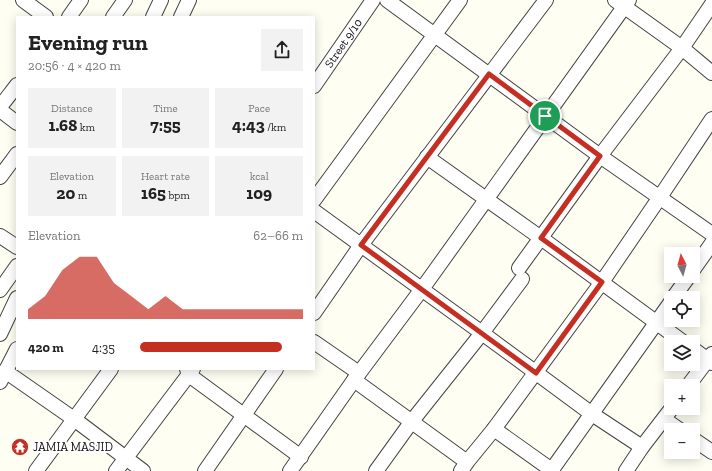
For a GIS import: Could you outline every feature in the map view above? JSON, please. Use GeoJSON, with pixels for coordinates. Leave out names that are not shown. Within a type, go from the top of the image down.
{"type":"FeatureCollection","features":[{"type":"Feature","properties":{"kind":"street"},"geometry":{"type":"LineString","coordinates":[[23,0],[45,16]]}},
{"type":"Feature","properties":{"kind":"street"},"geometry":{"type":"LineString","coordinates":[[70,16],[81,0]]}},
{"type":"Feature","properties":{"kind":"street"},"geometry":{"type":"LineString","coordinates":[[114,16],[125,0]]}},
{"type":"Feature","properties":{"kind":"street"},"geometry":{"type":"LineString","coordinates":[[153,16],[161,0]]}},
{"type":"Feature","properties":{"kind":"street"},"geometry":{"type":"LineString","coordinates":[[181,16],[189,0]]}},
{"type":"Feature","properties":{"kind":"street","name":"Street 9/10"},"geometry":{"type":"LineString","coordinates":[[315,85],[373,0]]}},
{"type":"Feature","properties":{"kind":"street"},"geometry":{"type":"LineString","coordinates":[[387,0],[600,156],[712,234]]}},
{"type":"Feature","properties":{"kind":"street"},"geometry":{"type":"LineString","coordinates":[[315,199],[460,0]]}},
{"type":"Feature","properties":{"kind":"street"},"geometry":{"type":"LineString","coordinates":[[315,311],[426,157],[546,0]]}},
{"type":"Feature","properties":{"kind":"street"},"geometry":{"type":"LineString","coordinates":[[290,471],[545,116],[623,2],[712,73]]}},
{"type":"Feature","properties":{"kind":"street"},"geometry":{"type":"LineString","coordinates":[[376,471],[411,422],[482,333],[541,238],[600,156],[682,48],[712,4]]}},
{"type":"Feature","properties":{"kind":"street"},"geometry":{"type":"LineString","coordinates":[[0,107],[16,86]]}},
{"type":"Feature","properties":{"kind":"street"},"geometry":{"type":"LineString","coordinates":[[0,110],[16,122]]}},
{"type":"Feature","properties":{"kind":"street"},"geometry":{"type":"LineString","coordinates":[[315,343],[464,467],[536,373],[602,282],[712,119]]}},
{"type":"Feature","properties":{"kind":"street"},"geometry":{"type":"LineString","coordinates":[[0,177],[16,155]]}},
{"type":"Feature","properties":{"kind":"street"},"geometry":{"type":"LineString","coordinates":[[426,157],[541,238],[674,335]]}},
{"type":"Feature","properties":{"kind":"street"},"geometry":{"type":"LineString","coordinates":[[315,212],[592,414],[642,447]]}},
{"type":"Feature","properties":{"kind":"street"},"geometry":{"type":"LineString","coordinates":[[0,236],[16,246]]}},
{"type":"Feature","properties":{"kind":"street"},"geometry":{"type":"LineString","coordinates":[[700,260],[712,243]]}},
{"type":"Feature","properties":{"kind":"street"},"geometry":{"type":"LineString","coordinates":[[0,290],[16,267]]}},
{"type":"Feature","properties":{"kind":"street"},"geometry":{"type":"LineString","coordinates":[[0,334],[16,300]]}},
{"type":"Feature","properties":{"kind":"street"},"geometry":{"type":"LineString","coordinates":[[494,429],[552,471],[664,311]]}},
{"type":"Feature","properties":{"kind":"street"},"geometry":{"type":"LineString","coordinates":[[16,351],[3,377],[74,419],[143,471]]}},
{"type":"Feature","properties":{"kind":"street"},"geometry":{"type":"LineString","coordinates":[[694,379],[710,359],[700,353]]}},
{"type":"Feature","properties":{"kind":"street"},"geometry":{"type":"LineString","coordinates":[[36,471],[110,370]]}},
{"type":"Feature","properties":{"kind":"street"},"geometry":{"type":"LineString","coordinates":[[205,471],[275,370]]}},
{"type":"Feature","properties":{"kind":"street"},"geometry":{"type":"LineString","coordinates":[[116,471],[190,371],[244,415],[301,457]]}},
{"type":"Feature","properties":{"kind":"street"},"geometry":{"type":"LineString","coordinates":[[626,471],[642,447],[667,415]]}},
{"type":"Feature","properties":{"kind":"street"},"geometry":{"type":"LineString","coordinates":[[700,444],[712,452]]}},
{"type":"Feature","properties":{"kind":"place","name":"JAMIA MASJID"},"geometry":{"type":"Point","coordinates":[20,447]}},
{"type":"Feature","properties":{"kind":"route"},"geometry":{"type":"LineString","coordinates":[[489,74],[545,116],[600,156],[541,238],[602,282],[536,373],[361,245],[489,74]]}}]}
